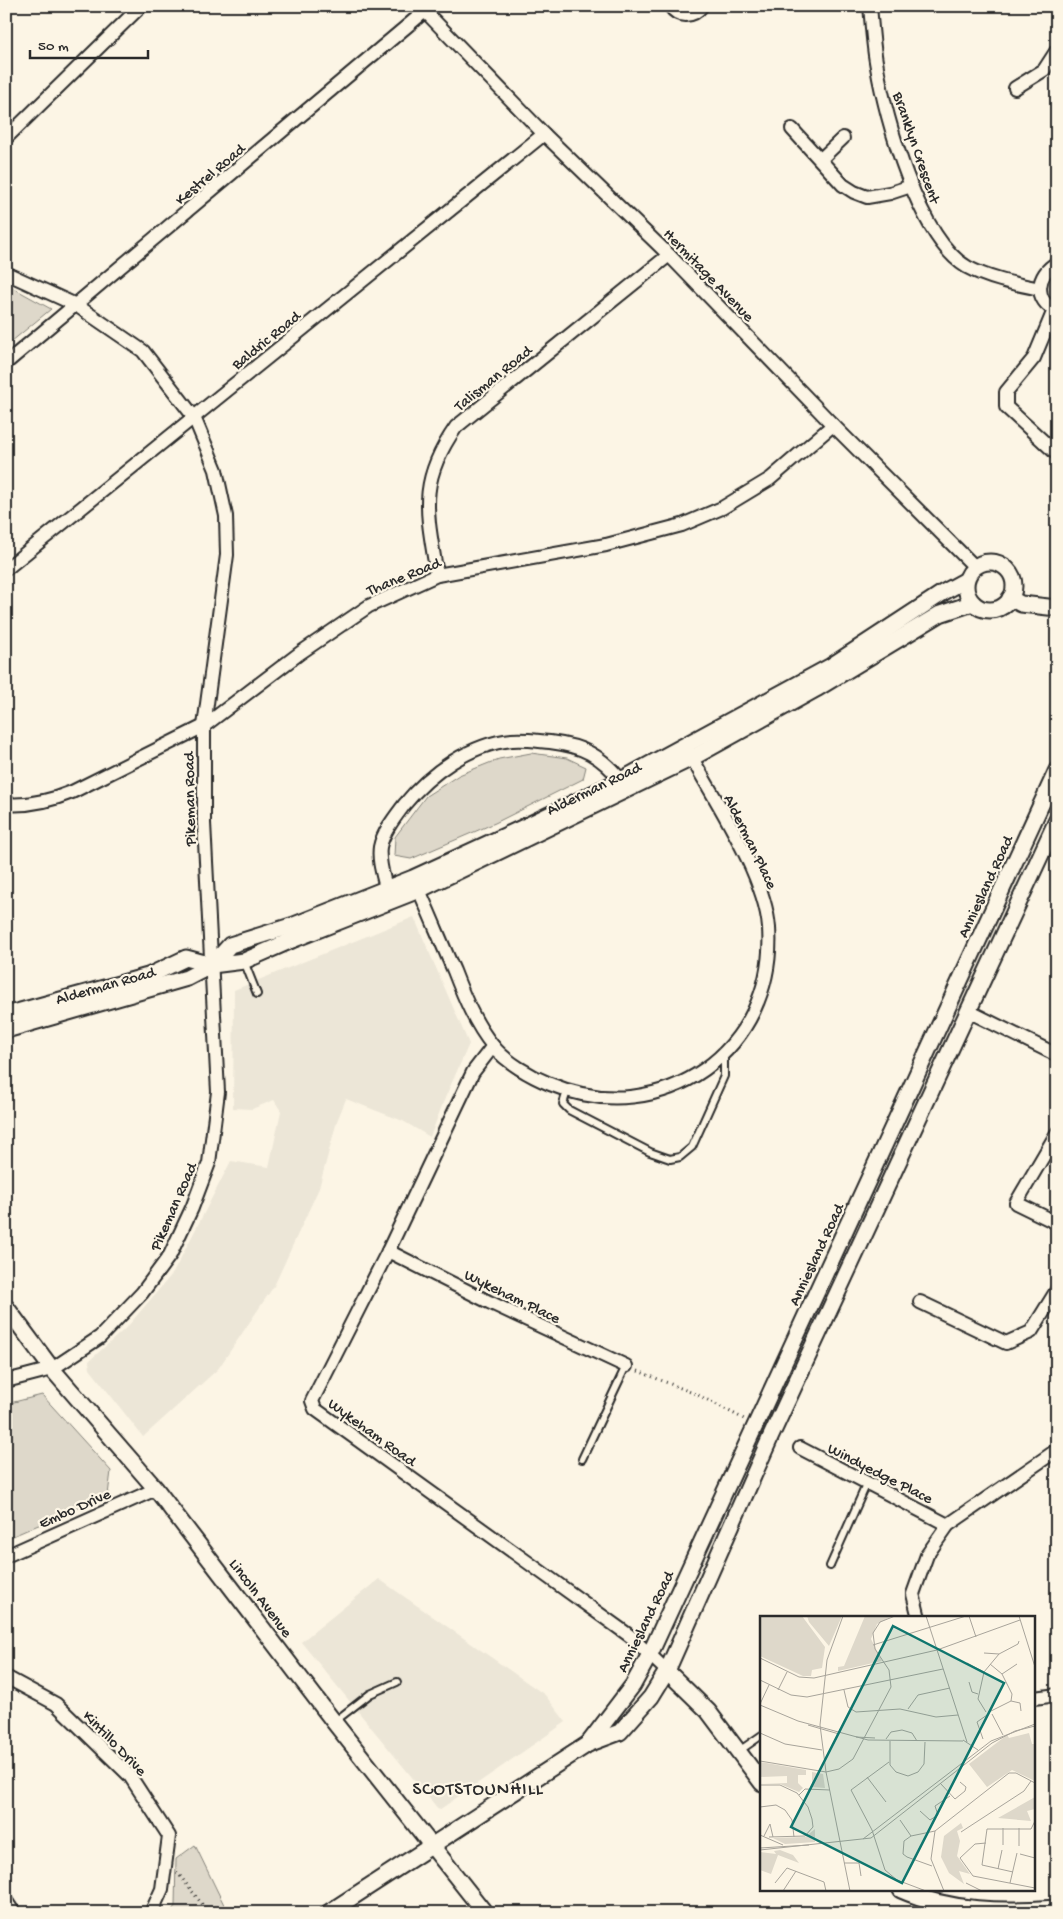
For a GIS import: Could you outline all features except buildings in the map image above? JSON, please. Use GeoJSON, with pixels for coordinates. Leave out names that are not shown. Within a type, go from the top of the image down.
{"type":"FeatureCollection","features":[{"type":"Feature","properties":{"kind":"street"},"geometry":{"type":"LineString","coordinates":[[6,138],[141,6]]}},
{"type":"Feature","properties":{"kind":"street"},"geometry":{"type":"LineString","coordinates":[[670,6],[677,14],[683,15],[695,13],[702,6]]}},
{"type":"Feature","properties":{"kind":"street","name":"Branklyn Crescent"},"geometry":{"type":"LineString","coordinates":[[870,6],[877,66],[888,117],[911,186],[927,222],[946,250],[967,267],[1005,281],[1040,289]]}},
{"type":"Feature","properties":{"kind":"street","name":"Hermitage Avenue"},"geometry":{"type":"LineString","coordinates":[[425,8],[544,134],[669,255],[833,425],[975,567]]}},
{"type":"Feature","properties":{"kind":"street","name":"Kestrel Road"},"geometry":{"type":"LineString","coordinates":[[7,362],[425,8]]}},
{"type":"Feature","properties":{"kind":"street"},"geometry":{"type":"LineString","coordinates":[[1015,88],[1044,70],[1057,50]]}},
{"type":"Feature","properties":{"kind":"street"},"geometry":{"type":"LineString","coordinates":[[792,129],[843,185],[854,192],[867,197],[890,193],[911,186]]}},
{"type":"Feature","properties":{"kind":"street","name":"Baldric Road"},"geometry":{"type":"LineString","coordinates":[[6,569],[544,134]]}},
{"type":"Feature","properties":{"kind":"street"},"geometry":{"type":"LineString","coordinates":[[821,159],[844,138]]}},
{"type":"Feature","properties":{"kind":"street","name":"Talisman Road"},"geometry":{"type":"LineString","coordinates":[[437,575],[427,511],[428,487],[444,444],[456,427],[669,255]]}},
{"type":"Feature","properties":{"kind":"street"},"geometry":{"type":"LineString","coordinates":[[1054,446],[1006,407],[1006,392],[1034,358],[1055,310],[1044,302],[1040,289],[1044,273],[1057,263]]}},
{"type":"Feature","properties":{"kind":"street","name":"Pikeman Road"},"geometry":{"type":"LineString","coordinates":[[6,273],[76,304],[143,351],[194,417],[216,470],[226,516],[227,555],[204,726],[204,823],[218,1092],[209,1163],[192,1208],[170,1255],[142,1293],[100,1336],[52,1369],[6,1381]]}},
{"type":"Feature","properties":{"kind":"street","name":"Thane Road"},"geometry":{"type":"LineString","coordinates":[[6,804],[22,806],[50,801],[72,792],[204,726],[300,653],[369,606],[437,575],[606,545],[682,525],[722,508],[770,479],[833,425]]}},
{"type":"Feature","properties":{"kind":"street"},"geometry":{"type":"LineString","coordinates":[[966,580],[966,588],[973,603],[986,610],[993,610],[1006,603],[1010,598],[1013,582],[1005,568],[998,563],[990,562],[982,563],[975,567]]}},
{"type":"Feature","properties":{"kind":"street","name":"Alderman Road"},"geometry":{"type":"LineString","coordinates":[[212,965],[230,945],[294,924],[386,888],[514,832],[621,780],[689,752],[831,666],[944,592],[966,580],[975,567]]}},
{"type":"Feature","properties":{"kind":"street"},"geometry":{"type":"LineString","coordinates":[[1010,598],[1021,604],[1057,608]]}},
{"type":"Feature","properties":{"kind":"street","name":"Alderman Road"},"geometry":{"type":"LineString","coordinates":[[6,1030],[187,978],[212,965],[244,961],[419,890],[816,689],[940,614],[973,603]]}},
{"type":"Feature","properties":{"kind":"street","name":"Alderman Road"},"geometry":{"type":"LineString","coordinates":[[386,888],[380,845],[396,815],[422,785],[449,764],[471,752],[490,744],[512,740],[556,743],[581,749],[596,756],[608,765],[621,780]]}},
{"type":"Feature","properties":{"kind":"street","name":"Alderman Place"},"geometry":{"type":"LineString","coordinates":[[419,890],[468,1006],[493,1046],[514,1064],[539,1080],[567,1092],[587,1096],[621,1098],[651,1095],[693,1078],[724,1055],[741,1033],[764,986],[769,928],[765,906],[755,876],[689,752]]}},
{"type":"Feature","properties":{"kind":"street","name":"Anniesland Road"},"geometry":{"type":"LineString","coordinates":[[588,1744],[632,1685],[650,1654],[1057,770]]}},
{"type":"Feature","properties":{"kind":"street","name":"Anniesland Road"},"geometry":{"type":"LineString","coordinates":[[328,1913],[588,1744],[620,1732],[651,1697],[667,1671],[771,1436],[1057,820]]}},
{"type":"Feature","properties":{"kind":"street","name":"Alderman Road"},"geometry":{"type":"LineString","coordinates":[[6,1015],[148,976],[186,958],[212,965]]}},
{"type":"Feature","properties":{"kind":"street"},"geometry":{"type":"LineString","coordinates":[[968,1011],[1057,1056]]}},
{"type":"Feature","properties":{"kind":"street","name":"Wykeham Road"},"geometry":{"type":"LineString","coordinates":[[493,1046],[474,1072],[388,1251],[312,1401],[315,1409],[630,1636],[667,1671]]}},
{"type":"Feature","properties":{"kind":"street"},"geometry":{"type":"LineString","coordinates":[[1057,1133],[1016,1203],[1057,1223]]}},
{"type":"Feature","properties":{"kind":"street"},"geometry":{"type":"LineString","coordinates":[[889,1134],[908,1141]]}},
{"type":"Feature","properties":{"kind":"street","name":"Wykeham Place"},"geometry":{"type":"LineString","coordinates":[[388,1251],[489,1302],[626,1366]]}},
{"type":"Feature","properties":{"kind":"street"},"geometry":{"type":"LineString","coordinates":[[920,1302],[1006,1343],[1031,1332],[1057,1290]]}},
{"type":"Feature","properties":{"kind":"street","name":"Lincoln Avenue"},"geometry":{"type":"LineString","coordinates":[[6,1307],[52,1369],[156,1489],[334,1722],[485,1913]]}},
{"type":"Feature","properties":{"kind":"street","name":"Windyedge Place"},"geometry":{"type":"LineString","coordinates":[[800,1448],[948,1525]]}},
{"type":"Feature","properties":{"kind":"street"},"geometry":{"type":"LineString","coordinates":[[918,1616],[913,1594],[927,1555],[948,1525],[1057,1450]]}},
{"type":"Feature","properties":{"kind":"street","name":"Embo Drive"},"geometry":{"type":"LineString","coordinates":[[6,1556],[156,1489]]}},
{"type":"Feature","properties":{"kind":"street"},"geometry":{"type":"LineString","coordinates":[[667,1671],[703,1706],[760,1780]]}},
{"type":"Feature","properties":{"kind":"street","name":"Kintillo Drive"},"geometry":{"type":"LineString","coordinates":[[6,1676],[56,1704],[130,1776],[169,1836],[162,1889],[151,1913]]}},
{"type":"Feature","properties":{"kind":"street"},"geometry":{"type":"LineString","coordinates":[[1036,1698],[1057,1695]]}},
{"type":"Feature","properties":{"kind":"street"},"geometry":{"type":"LineString","coordinates":[[905,1892],[916,1897],[964,1908],[1012,1912],[1057,1908]]}},
{"type":"Feature","properties":{"kind":"street"},"geometry":{"type":"LineString","coordinates":[[6,1901],[14,1913]]}},
{"type":"Feature","properties":{"kind":"lane"},"geometry":{"type":"LineString","coordinates":[[244,961],[257,994]]}},
{"type":"Feature","properties":{"kind":"lane"},"geometry":{"type":"LineString","coordinates":[[567,1092],[563,1104],[569,1110],[650,1152],[670,1159],[680,1157],[692,1147],[724,1076],[724,1055]]}},
{"type":"Feature","properties":{"kind":"lane"},"geometry":{"type":"LineString","coordinates":[[582,1459],[626,1366]]}},
{"type":"Feature","properties":{"kind":"lane"},"geometry":{"type":"LineString","coordinates":[[830,1566],[867,1483]]}},
{"type":"Feature","properties":{"kind":"lane"},"geometry":{"type":"LineString","coordinates":[[334,1722],[370,1694],[397,1682]]}},
{"type":"Feature","properties":{"kind":"lane"},"geometry":{"type":"LineString","coordinates":[[738,1752],[760,1736]]}},
{"type":"Feature","properties":{"kind":"path"},"geometry":{"type":"LineString","coordinates":[[626,1366],[698,1395],[755,1425]]}},
{"type":"Feature","properties":{"kind":"path"},"geometry":{"type":"LineString","coordinates":[[166,1858],[209,1913]]}},
{"type":"Feature","properties":{"kind":"shaded area"},"geometry":{"type":"Polygon","coordinates":[[[6,284],[51,309],[6,346],[6,284]]]}},
{"type":"Feature","properties":{"kind":"shaded area"},"geometry":{"type":"Polygon","coordinates":[[[531,753],[567,758],[586,767],[583,779],[495,823],[411,859],[394,856],[395,837],[426,796],[459,775],[499,759],[531,753]]]}},
{"type":"Feature","properties":{"kind":"shaded area"},"geometry":{"type":"Polygon","coordinates":[[[414,917],[469,1044],[430,1137],[403,1121],[346,1099],[337,1121],[319,1188],[274,1286],[218,1369],[143,1437],[90,1369],[89,1361],[128,1326],[173,1273],[231,1161],[269,1167],[281,1111],[274,1100],[252,1109],[233,1108],[234,990],[414,917]]]}},
{"type":"Feature","properties":{"kind":"shaded area"},"geometry":{"type":"Polygon","coordinates":[[[42,1395],[111,1471],[108,1495],[6,1539],[6,1404],[42,1395]]]}},
{"type":"Feature","properties":{"kind":"shaded area"},"geometry":{"type":"Polygon","coordinates":[[[379,1579],[545,1695],[566,1722],[439,1810],[301,1642],[379,1579]]]}},
{"type":"Feature","properties":{"kind":"shaded area"},"geometry":{"type":"Polygon","coordinates":[[[195,1845],[228,1913],[170,1913],[175,1906],[176,1859],[195,1845]]]}},
{"type":"Feature","properties":{"kind":"district","name":"SCOTSTOUNHILL"},"geometry":{"type":"Point","coordinates":[478,1787]}}]}
